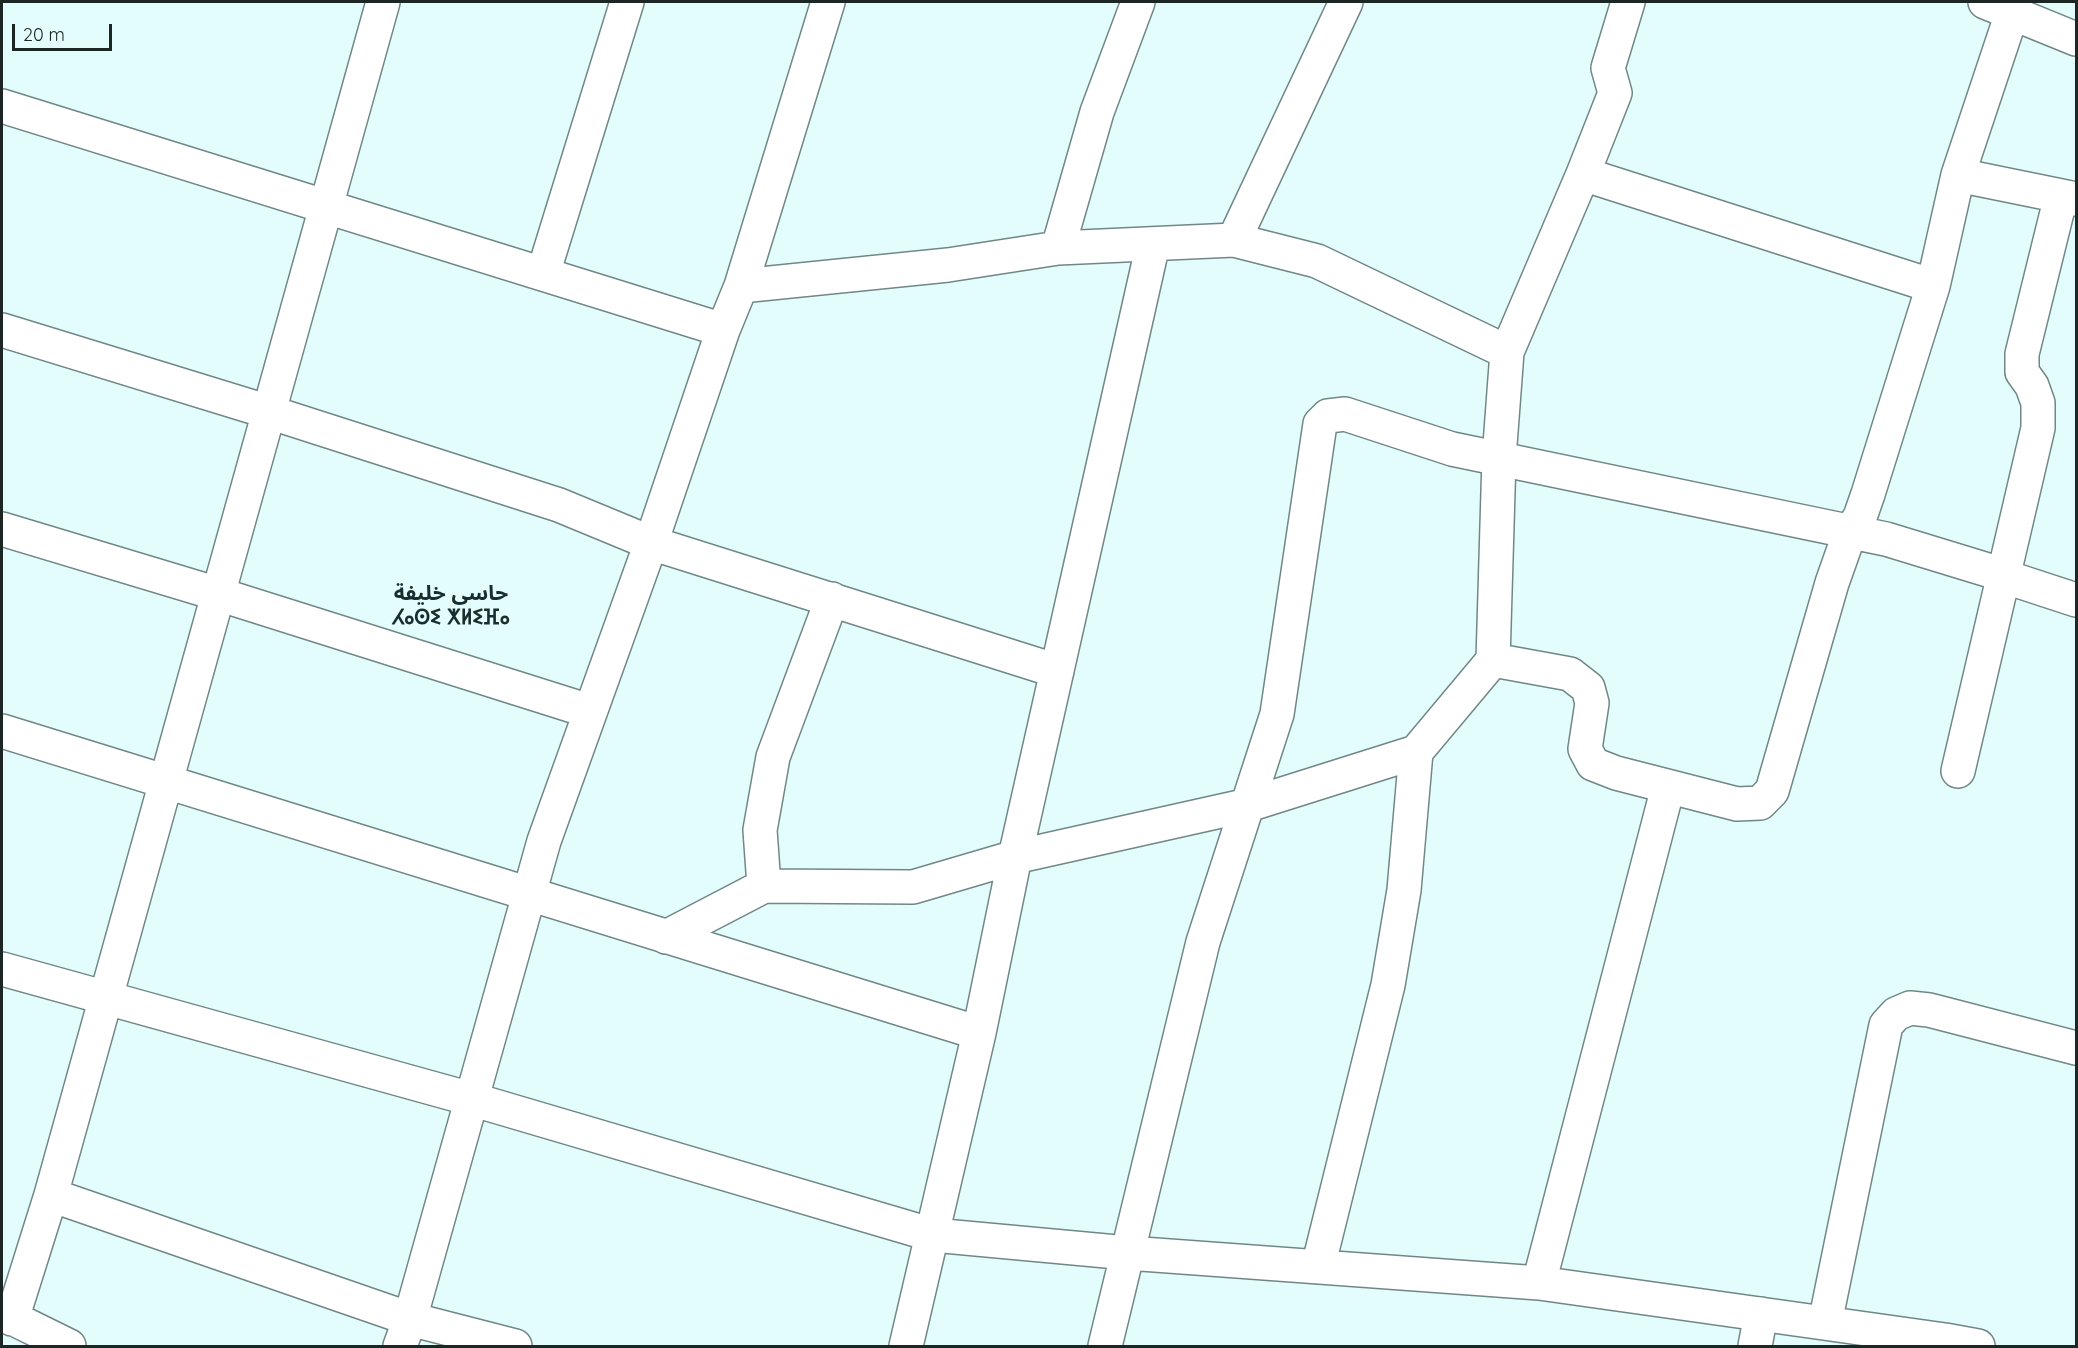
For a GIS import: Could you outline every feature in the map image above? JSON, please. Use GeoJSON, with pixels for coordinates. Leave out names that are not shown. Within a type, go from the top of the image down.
{"type":"FeatureCollection","features":[{"type":"Feature","properties":{"kind":"street"},"geometry":{"type":"LineString","coordinates":[[69,1347],[7,1316],[51,1195],[383,2]]}},
{"type":"Feature","properties":{"kind":"street"},"geometry":{"type":"LineString","coordinates":[[543,274],[627,2]]}},
{"type":"Feature","properties":{"kind":"street"},"geometry":{"type":"LineString","coordinates":[[405,1333],[544,841],[651,543],[723,330],[741,285],[828,2]]}},
{"type":"Feature","properties":{"kind":"street"},"geometry":{"type":"LineString","coordinates":[[1058,248],[1097,112],[1138,2]]}},
{"type":"Feature","properties":{"kind":"street"},"geometry":{"type":"LineString","coordinates":[[1234,240],[1346,2]]}},
{"type":"Feature","properties":{"kind":"street"},"geometry":{"type":"LineString","coordinates":[[666,937],[764,886],[913,887],[1015,857],[1248,805],[1416,752],[1493,660],[1499,458],[1507,352],[1615,93],[1608,68],[1628,2]]}},
{"type":"Feature","properties":{"kind":"street"},"geometry":{"type":"LineString","coordinates":[[1493,660],[1570,674],[1588,688],[1592,703],[1585,749],[1593,764],[1616,774],[1737,804],[1760,803],[1772,791],[1832,583],[1850,532],[1860,517],[1868,494],[1934,286],[1958,175],[1999,7],[2076,39]]}},
{"type":"Feature","properties":{"kind":"street"},"geometry":{"type":"LineString","coordinates":[[2,106],[723,330]]}},
{"type":"Feature","properties":{"kind":"street"},"geometry":{"type":"LineString","coordinates":[[1583,174],[1934,286]]}},
{"type":"Feature","properties":{"kind":"street"},"geometry":{"type":"LineString","coordinates":[[1958,175],[2069,197],[2022,354],[2022,372],[2032,386],[2038,403],[2038,428],[1958,771]]}},
{"type":"Feature","properties":{"kind":"street"},"geometry":{"type":"LineString","coordinates":[[741,285],[948,265],[1058,248],[1234,240],[1317,261],[1507,352]]}},
{"type":"Feature","properties":{"kind":"street"},"geometry":{"type":"LineString","coordinates":[[906,1347],[979,1033],[1015,857],[1153,244]]}},
{"type":"Feature","properties":{"kind":"street"},"geometry":{"type":"LineString","coordinates":[[2,330],[269,412],[559,505],[651,543],[1057,671]]}},
{"type":"Feature","properties":{"kind":"street"},"geometry":{"type":"LineString","coordinates":[[1105,1347],[1203,942],[1277,714],[1320,424],[1328,416],[1345,414],[1452,450],[1886,539],[2076,600]]}},
{"type":"Feature","properties":{"kind":"street"},"geometry":{"type":"LineString","coordinates":[[2,529],[218,594],[589,711]]}},
{"type":"Feature","properties":{"kind":"street"},"geometry":{"type":"LineString","coordinates":[[764,886],[760,830],[773,757],[832,599]]}},
{"type":"Feature","properties":{"kind":"street"},"geometry":{"type":"LineString","coordinates":[[2,731],[979,1033]]}},
{"type":"Feature","properties":{"kind":"street"},"geometry":{"type":"LineString","coordinates":[[1318,1267],[1388,985],[1404,890],[1416,752]]}},
{"type":"Feature","properties":{"kind":"street"},"geometry":{"type":"LineString","coordinates":[[1539,1283],[1668,786]]}},
{"type":"Feature","properties":{"kind":"street"},"geometry":{"type":"LineString","coordinates":[[2,969],[471,1099],[933,1235],[1128,1253],[1539,1283],[1978,1347]]}},
{"type":"Feature","properties":{"kind":"street"},"geometry":{"type":"LineString","coordinates":[[1825,1323],[1886,1024],[1896,1014],[1910,1008],[1929,1010],[2076,1048]]}},
{"type":"Feature","properties":{"kind":"street"},"geometry":{"type":"LineString","coordinates":[[51,1195],[405,1333],[515,1347]]}},
{"type":"Feature","properties":{"kind":"street"},"geometry":{"type":"LineString","coordinates":[[1755,1347],[1761,1314]]}},
{"type":"Feature","properties":{"kind":"district","name":"حاسي خليفة ⵃⴰⵙⵉ ⵅⵍⵉⴼⴰ"},"geometry":{"type":"Point","coordinates":[451,606]}}]}
